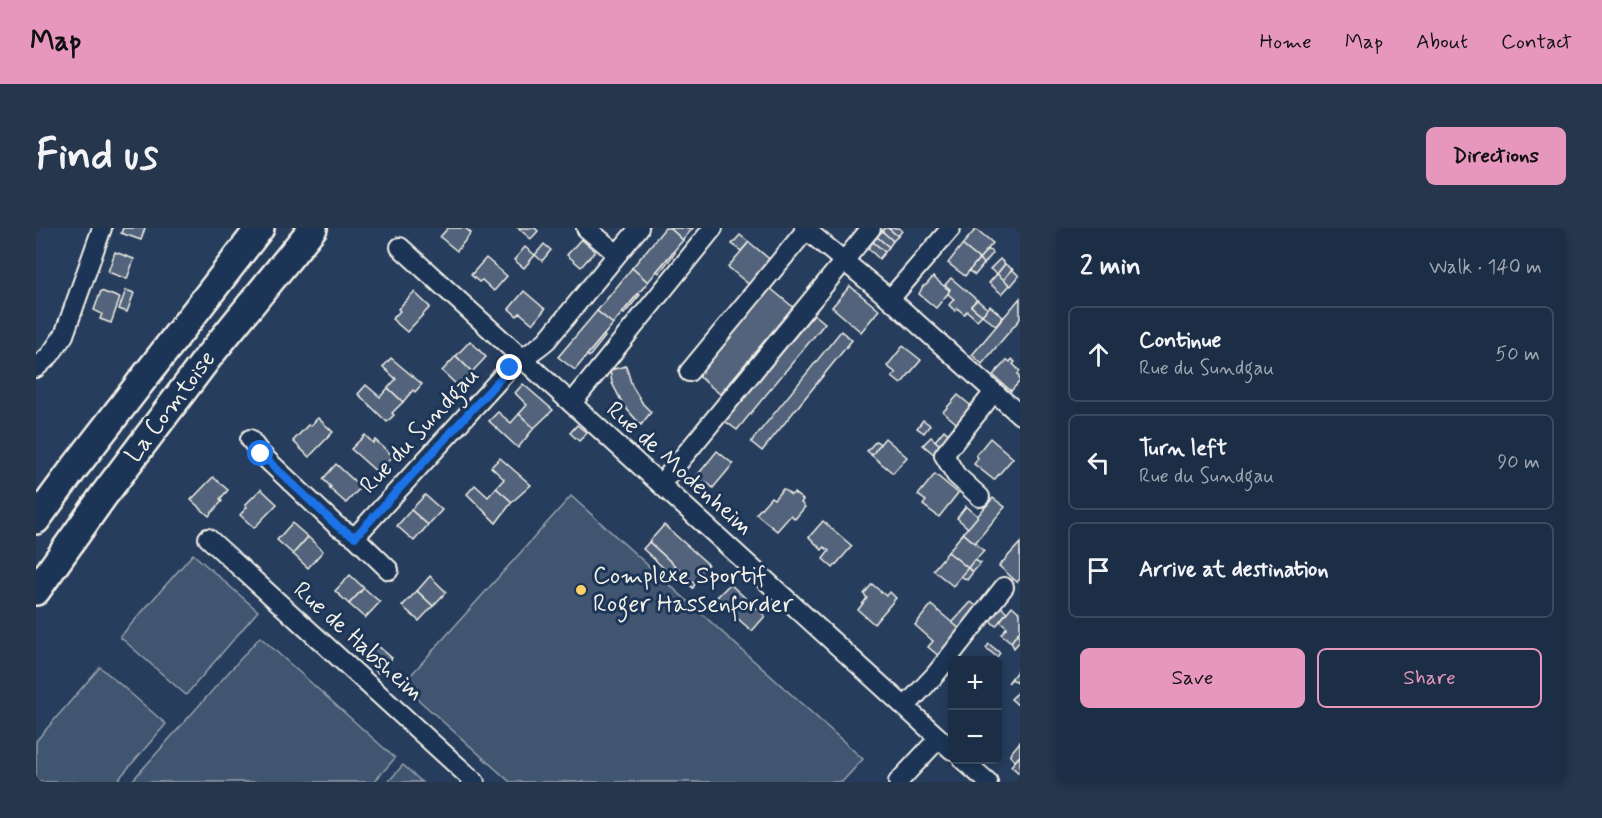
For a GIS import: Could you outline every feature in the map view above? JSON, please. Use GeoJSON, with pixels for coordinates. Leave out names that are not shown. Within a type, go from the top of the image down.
{"type":"FeatureCollection","features":[{"type":"Feature","properties":{"kind":"highway","name":"La Comtoise"},"geometry":{"type":"LineString","coordinates":[[36,520],[260,228]]}},
{"type":"Feature","properties":{"kind":"highway","name":"La Comtoise"},"geometry":{"type":"LineString","coordinates":[[36,591],[104,495],[209,356],[313,228]]}},
{"type":"Feature","properties":{"kind":"street"},"geometry":{"type":"LineString","coordinates":[[36,368],[50,355],[63,335],[102,228]]}},
{"type":"Feature","properties":{"kind":"street"},"geometry":{"type":"LineString","coordinates":[[586,228],[617,254]]}},
{"type":"Feature","properties":{"kind":"street","name":"Rue du Sundgau"},"geometry":{"type":"LineString","coordinates":[[355,537],[522,357],[533,352],[547,340],[639,228]]}},
{"type":"Feature","properties":{"kind":"street"},"geometry":{"type":"LineString","coordinates":[[572,403],[713,228]]}},
{"type":"Feature","properties":{"kind":"street"},"geometry":{"type":"LineString","coordinates":[[661,484],[871,228]]}},
{"type":"Feature","properties":{"kind":"street"},"geometry":{"type":"LineString","coordinates":[[890,299],[951,228]]}},
{"type":"Feature","properties":{"kind":"street"},"geometry":{"type":"LineString","coordinates":[[689,372],[805,229],[890,299],[1020,415]]}},
{"type":"Feature","properties":{"kind":"street","name":"Rue de Modenheim"},"geometry":{"type":"LineString","coordinates":[[400,247],[946,744]]}},
{"type":"Feature","properties":{"kind":"street"},"geometry":{"type":"LineString","coordinates":[[980,497],[956,475],[944,454],[994,392]]}},
{"type":"Feature","properties":{"kind":"street"},"geometry":{"type":"LineString","coordinates":[[250,439],[261,454],[337,526],[355,537],[388,570]]}},
{"type":"Feature","properties":{"kind":"street","name":"Rue de Habsheim"},"geometry":{"type":"LineString","coordinates":[[207,538],[475,782]]}},
{"type":"Feature","properties":{"kind":"street"},"geometry":{"type":"LineString","coordinates":[[905,707],[936,675],[1004,587]]}},
{"type":"Feature","properties":{"kind":"street"},"geometry":{"type":"LineString","coordinates":[[898,782],[946,744]]}},
{"type":"Feature","properties":{"kind":"street"},"geometry":{"type":"LineString","coordinates":[[968,764],[988,782]]}},
{"type":"Feature","properties":{"kind":"shaded area","name":"Complexe Sportif Roger Hassenforder"},"geometry":{"type":"Polygon","coordinates":[[[571,496],[863,759],[842,782],[510,782],[402,685],[571,496]]]}},
{"type":"Feature","properties":{"kind":"shaded area"},"geometry":{"type":"Polygon","coordinates":[[[193,554],[258,611],[186,695],[120,637],[193,554]]]}},
{"type":"Feature","properties":{"kind":"shaded area"},"geometry":{"type":"Polygon","coordinates":[[[260,637],[395,758],[374,782],[131,782],[260,637]]]}},
{"type":"Feature","properties":{"kind":"shaded area"},"geometry":{"type":"Polygon","coordinates":[[[100,667],[166,724],[116,782],[36,782],[36,741],[100,667]]]}},
{"type":"Feature","properties":{"kind":"shaded area"},"geometry":{"type":"Polygon","coordinates":[[[403,765],[422,782],[388,782],[403,765]]]}},
{"type":"Feature","properties":{"kind":"building"},"geometry":{"type":"Polygon","coordinates":[[[123,228],[145,228],[141,240],[121,233],[123,228]]]}},
{"type":"Feature","properties":{"kind":"building"},"geometry":{"type":"Polygon","coordinates":[[[448,228],[465,228],[471,233],[457,251],[440,237],[448,228]]]}},
{"type":"Feature","properties":{"kind":"building"},"geometry":{"type":"Polygon","coordinates":[[[518,228],[535,228],[538,231],[531,239],[518,228]]]}},
{"type":"Feature","properties":{"kind":"building"},"geometry":{"type":"Polygon","coordinates":[[[665,228],[670,228],[683,240],[648,282],[632,268],[665,228]]]}},
{"type":"Feature","properties":{"kind":"building"},"geometry":{"type":"Polygon","coordinates":[[[670,228],[693,228],[683,240],[670,228]]]}},
{"type":"Feature","properties":{"kind":"building"},"geometry":{"type":"Polygon","coordinates":[[[885,228],[898,236],[893,241],[882,231],[885,228]]]}},
{"type":"Feature","properties":{"kind":"building"},"geometry":{"type":"Polygon","coordinates":[[[888,228],[899,228],[902,231],[898,236],[888,228]]]}},
{"type":"Feature","properties":{"kind":"building"},"geometry":{"type":"Polygon","coordinates":[[[976,229],[993,243],[979,259],[962,245],[976,229]]]}},
{"type":"Feature","properties":{"kind":"building"},"geometry":{"type":"Polygon","coordinates":[[[882,231],[893,241],[889,247],[877,237],[882,231]]]}},
{"type":"Feature","properties":{"kind":"building"},"geometry":{"type":"Polygon","coordinates":[[[740,235],[749,242],[741,251],[732,244],[740,235]]]}},
{"type":"Feature","properties":{"kind":"building"},"geometry":{"type":"Polygon","coordinates":[[[877,237],[889,247],[885,252],[873,242],[877,237]]]}},
{"type":"Feature","properties":{"kind":"building"},"geometry":{"type":"Polygon","coordinates":[[[581,239],[595,251],[581,267],[567,255],[581,239]]]}},
{"type":"Feature","properties":{"kind":"building"},"geometry":{"type":"Polygon","coordinates":[[[749,242],[773,262],[752,287],[728,267],[749,242]]]}},
{"type":"Feature","properties":{"kind":"building"},"geometry":{"type":"Polygon","coordinates":[[[873,242],[885,252],[879,259],[868,248],[873,242]]]}},
{"type":"Feature","properties":{"kind":"building"},"geometry":{"type":"Polygon","coordinates":[[[544,244],[551,250],[542,261],[535,255],[544,244]]]}},
{"type":"Feature","properties":{"kind":"building"},"geometry":{"type":"Polygon","coordinates":[[[962,245],[979,259],[965,276],[948,263],[962,245]]]}},
{"type":"Feature","properties":{"kind":"building"},"geometry":{"type":"Polygon","coordinates":[[[525,247],[535,255],[524,268],[514,260],[525,247]]]}},
{"type":"Feature","properties":{"kind":"building"},"geometry":{"type":"Polygon","coordinates":[[[988,249],[993,253],[984,264],[979,259],[988,249]]]}},
{"type":"Feature","properties":{"kind":"building"},"geometry":{"type":"Polygon","coordinates":[[[674,251],[675,253],[659,273],[657,271],[674,251]]]}},
{"type":"Feature","properties":{"kind":"building"},"geometry":{"type":"Polygon","coordinates":[[[115,252],[134,259],[127,279],[108,272],[115,252]]]}},
{"type":"Feature","properties":{"kind":"building"},"geometry":{"type":"Polygon","coordinates":[[[486,258],[507,276],[494,291],[482,280],[479,282],[471,275],[486,258]]]}},
{"type":"Feature","properties":{"kind":"building"},"geometry":{"type":"Polygon","coordinates":[[[979,259],[984,264],[975,275],[969,271],[979,259]]]}},
{"type":"Feature","properties":{"kind":"building"},"geometry":{"type":"Polygon","coordinates":[[[1000,259],[1005,264],[997,274],[990,269],[1000,259]]]}},
{"type":"Feature","properties":{"kind":"building"},"geometry":{"type":"Polygon","coordinates":[[[1005,264],[1012,269],[1004,280],[997,274],[1005,264]]]}},
{"type":"Feature","properties":{"kind":"building"},"geometry":{"type":"Polygon","coordinates":[[[632,268],[648,282],[613,324],[597,311],[632,268]]]}},
{"type":"Feature","properties":{"kind":"building"},"geometry":{"type":"Polygon","coordinates":[[[1012,269],[1019,276],[1011,286],[1004,280],[1012,269]]]}},
{"type":"Feature","properties":{"kind":"building"},"geometry":{"type":"Polygon","coordinates":[[[997,274],[1010,285],[1002,294],[989,283],[997,274]]]}},
{"type":"Feature","properties":{"kind":"building"},"geometry":{"type":"Polygon","coordinates":[[[933,277],[950,291],[936,308],[919,294],[923,286],[933,277]]]}},
{"type":"Feature","properties":{"kind":"building"},"geometry":{"type":"Polygon","coordinates":[[[951,278],[977,300],[971,306],[982,315],[977,320],[967,311],[964,314],[957,308],[955,311],[949,305],[954,299],[948,294],[950,289],[945,285],[951,278]]]}},
{"type":"Feature","properties":{"kind":"building"},"geometry":{"type":"Polygon","coordinates":[[[850,286],[879,310],[861,332],[832,307],[850,286]]]}},
{"type":"Feature","properties":{"kind":"building"},"geometry":{"type":"Polygon","coordinates":[[[770,288],[793,307],[720,394],[697,375],[770,288]]]}},
{"type":"Feature","properties":{"kind":"building"},"geometry":{"type":"Polygon","coordinates":[[[126,290],[134,293],[127,312],[119,309],[126,290]]]}},
{"type":"Feature","properties":{"kind":"building"},"geometry":{"type":"Polygon","coordinates":[[[101,291],[120,298],[111,323],[100,319],[102,314],[94,310],[101,291]]]}},
{"type":"Feature","properties":{"kind":"building"},"geometry":{"type":"Polygon","coordinates":[[[524,291],[545,309],[533,324],[520,313],[517,316],[509,309],[524,291]]]}},
{"type":"Feature","properties":{"kind":"building"},"geometry":{"type":"Polygon","coordinates":[[[414,292],[430,307],[407,332],[392,319],[414,292]]]}},
{"type":"Feature","properties":{"kind":"building"},"geometry":{"type":"Polygon","coordinates":[[[638,294],[640,295],[624,314],[622,313],[638,294]]]}},
{"type":"Feature","properties":{"kind":"building"},"geometry":{"type":"Polygon","coordinates":[[[1020,298],[1020,319],[982,364],[972,355],[1020,298]]]}},
{"type":"Feature","properties":{"kind":"building"},"geometry":{"type":"Polygon","coordinates":[[[977,300],[988,309],[982,315],[971,306],[977,300]]]}},
{"type":"Feature","properties":{"kind":"building"},"geometry":{"type":"Polygon","coordinates":[[[990,306],[1003,317],[996,326],[982,315],[990,306]]]}},
{"type":"Feature","properties":{"kind":"building"},"geometry":{"type":"Polygon","coordinates":[[[597,311],[613,324],[575,370],[558,357],[597,311]]]}},
{"type":"Feature","properties":{"kind":"building"},"geometry":{"type":"Polygon","coordinates":[[[814,314],[825,323],[737,430],[725,421],[814,314]]]}},
{"type":"Feature","properties":{"kind":"building"},"geometry":{"type":"Polygon","coordinates":[[[841,331],[852,340],[762,451],[751,442],[841,331]]]}},
{"type":"Feature","properties":{"kind":"building"},"geometry":{"type":"Polygon","coordinates":[[[604,335],[605,337],[589,357],[587,355],[604,335]]]}},
{"type":"Feature","properties":{"kind":"building"},"geometry":{"type":"Polygon","coordinates":[[[470,341],[486,357],[472,372],[456,356],[470,341]]]}},
{"type":"Feature","properties":{"kind":"building"},"geometry":{"type":"Polygon","coordinates":[[[903,346],[921,360],[901,384],[892,377],[896,373],[887,366],[903,346]]]}},
{"type":"Feature","properties":{"kind":"building"},"geometry":{"type":"Polygon","coordinates":[[[456,356],[472,372],[459,387],[442,371],[456,356]]]}},
{"type":"Feature","properties":{"kind":"building"},"geometry":{"type":"Polygon","coordinates":[[[391,358],[422,384],[415,392],[413,390],[403,402],[388,388],[396,379],[383,367],[391,358]]]}},
{"type":"Feature","properties":{"kind":"building"},"geometry":{"type":"Polygon","coordinates":[[[1012,359],[1015,362],[1013,364],[1020,371],[1018,374],[1020,381],[1011,391],[993,375],[1007,360],[1010,362],[1012,359]]]}},
{"type":"Feature","properties":{"kind":"building"},"geometry":{"type":"Polygon","coordinates":[[[626,366],[632,386],[651,412],[641,425],[624,406],[612,383],[610,370],[626,366]]]}},
{"type":"Feature","properties":{"kind":"building"},"geometry":{"type":"Polygon","coordinates":[[[523,384],[553,410],[534,428],[519,414],[527,405],[515,393],[523,384]]]}},
{"type":"Feature","properties":{"kind":"building"},"geometry":{"type":"Polygon","coordinates":[[[366,385],[380,397],[388,388],[403,402],[387,422],[358,394],[366,385]]]}},
{"type":"Feature","properties":{"kind":"building"},"geometry":{"type":"Polygon","coordinates":[[[958,395],[975,409],[961,427],[943,412],[958,395]]]}},
{"type":"Feature","properties":{"kind":"building"},"geometry":{"type":"Polygon","coordinates":[[[498,412],[511,423],[519,414],[534,428],[518,448],[489,421],[498,412]]]}},
{"type":"Feature","properties":{"kind":"building"},"geometry":{"type":"Polygon","coordinates":[[[318,418],[333,432],[309,457],[293,441],[318,418]]]}},
{"type":"Feature","properties":{"kind":"building"},"geometry":{"type":"Polygon","coordinates":[[[923,420],[930,425],[924,433],[917,428],[923,420]]]}},
{"type":"Feature","properties":{"kind":"building"},"geometry":{"type":"Polygon","coordinates":[[[577,425],[587,433],[579,441],[570,433],[577,425]]]}},
{"type":"Feature","properties":{"kind":"building"},"geometry":{"type":"Polygon","coordinates":[[[944,430],[952,437],[943,448],[935,441],[944,430]]]}},
{"type":"Feature","properties":{"kind":"building"},"geometry":{"type":"Polygon","coordinates":[[[365,435],[373,443],[375,440],[393,456],[378,473],[351,449],[365,435]]]}},
{"type":"Feature","properties":{"kind":"building"},"geometry":{"type":"Polygon","coordinates":[[[931,437],[943,448],[936,456],[923,445],[931,437]]]}},
{"type":"Feature","properties":{"kind":"building"},"geometry":{"type":"Polygon","coordinates":[[[885,438],[907,457],[893,473],[871,455],[885,438]]]}},
{"type":"Feature","properties":{"kind":"building"},"geometry":{"type":"Polygon","coordinates":[[[990,438],[1013,458],[994,480],[974,464],[978,458],[976,455],[990,438]]]}},
{"type":"Feature","properties":{"kind":"building"},"geometry":{"type":"Polygon","coordinates":[[[876,441],[880,444],[872,455],[867,451],[876,441]]]}},
{"type":"Feature","properties":{"kind":"building"},"geometry":{"type":"Polygon","coordinates":[[[717,451],[733,464],[713,488],[696,477],[717,451]]]}},
{"type":"Feature","properties":{"kind":"building"},"geometry":{"type":"Polygon","coordinates":[[[500,458],[531,485],[512,502],[496,488],[504,479],[491,467],[500,458]]]}},
{"type":"Feature","properties":{"kind":"building"},"geometry":{"type":"Polygon","coordinates":[[[336,464],[361,487],[346,503],[329,488],[331,487],[323,479],[336,464]]]}},
{"type":"Feature","properties":{"kind":"building"},"geometry":{"type":"Polygon","coordinates":[[[935,474],[958,493],[939,517],[923,505],[926,501],[918,495],[935,474]]]}},
{"type":"Feature","properties":{"kind":"building"},"geometry":{"type":"Polygon","coordinates":[[[213,477],[228,490],[209,516],[191,500],[213,477]]]}},
{"type":"Feature","properties":{"kind":"building"},"geometry":{"type":"Polygon","coordinates":[[[475,485],[488,497],[496,488],[512,502],[496,523],[467,494],[475,485]]]}},
{"type":"Feature","properties":{"kind":"building"},"geometry":{"type":"Polygon","coordinates":[[[261,489],[277,504],[254,528],[240,515],[247,507],[245,505],[261,489]]]}},
{"type":"Feature","properties":{"kind":"building"},"geometry":{"type":"Polygon","coordinates":[[[783,489],[803,500],[801,503],[805,507],[795,519],[791,515],[777,531],[756,514],[771,497],[774,499],[783,489]]]}},
{"type":"Feature","properties":{"kind":"building"},"geometry":{"type":"Polygon","coordinates":[[[425,495],[442,510],[428,525],[411,510],[425,495]]]}},
{"type":"Feature","properties":{"kind":"building"},"geometry":{"type":"Polygon","coordinates":[[[993,498],[1005,507],[975,543],[963,533],[993,498]]]}},
{"type":"Feature","properties":{"kind":"building"},"geometry":{"type":"Polygon","coordinates":[[[966,506],[978,516],[968,528],[957,518],[966,506]]]}},
{"type":"Feature","properties":{"kind":"building"},"geometry":{"type":"Polygon","coordinates":[[[411,510],[428,525],[414,541],[397,526],[411,510]]]}},
{"type":"Feature","properties":{"kind":"building"},"geometry":{"type":"Polygon","coordinates":[[[823,521],[852,546],[833,568],[823,559],[829,551],[824,547],[822,550],[809,537],[823,521]]]}},
{"type":"Feature","properties":{"kind":"building"},"geometry":{"type":"Polygon","coordinates":[[[292,523],[308,537],[293,554],[277,540],[292,523]]]}},
{"type":"Feature","properties":{"kind":"building"},"geometry":{"type":"Polygon","coordinates":[[[664,525],[708,564],[701,572],[704,575],[695,584],[649,542],[664,525]]]}},
{"type":"Feature","properties":{"kind":"building"},"geometry":{"type":"Polygon","coordinates":[[[963,533],[984,551],[968,568],[948,552],[963,533]]]}},
{"type":"Feature","properties":{"kind":"building"},"geometry":{"type":"Polygon","coordinates":[[[308,537],[323,551],[308,568],[293,554],[308,537]]]}},
{"type":"Feature","properties":{"kind":"building"},"geometry":{"type":"Polygon","coordinates":[[[649,542],[695,584],[693,588],[671,568],[668,572],[643,549],[649,542]]]}},
{"type":"Feature","properties":{"kind":"building"},"geometry":{"type":"Polygon","coordinates":[[[1020,543],[1020,579],[1017,582],[999,566],[1020,543]]]}},
{"type":"Feature","properties":{"kind":"building"},"geometry":{"type":"Polygon","coordinates":[[[948,552],[968,568],[953,586],[933,570],[948,552]]]}},
{"type":"Feature","properties":{"kind":"building"},"geometry":{"type":"Polygon","coordinates":[[[974,560],[981,563],[973,572],[968,568],[974,560]]]}},
{"type":"Feature","properties":{"kind":"building"},"geometry":{"type":"Polygon","coordinates":[[[968,568],[973,572],[967,580],[961,576],[968,568]]]}},
{"type":"Feature","properties":{"kind":"building"},"geometry":{"type":"Polygon","coordinates":[[[350,575],[364,588],[349,604],[335,591],[350,575]]]}},
{"type":"Feature","properties":{"kind":"building"},"geometry":{"type":"Polygon","coordinates":[[[430,576],[446,592],[433,606],[417,591],[430,576]]]}},
{"type":"Feature","properties":{"kind":"building"},"geometry":{"type":"Polygon","coordinates":[[[730,584],[765,616],[752,631],[715,599],[730,584]]]}},
{"type":"Feature","properties":{"kind":"building"},"geometry":{"type":"Polygon","coordinates":[[[872,584],[886,596],[890,592],[896,598],[874,624],[858,610],[867,598],[864,594],[872,584]]]}},
{"type":"Feature","properties":{"kind":"building"},"geometry":{"type":"Polygon","coordinates":[[[364,588],[380,602],[365,618],[349,604],[364,588]]]}},
{"type":"Feature","properties":{"kind":"building"},"geometry":{"type":"Polygon","coordinates":[[[417,591],[433,606],[419,621],[402,606],[417,591]]]}},
{"type":"Feature","properties":{"kind":"building"},"geometry":{"type":"Polygon","coordinates":[[[971,602],[980,609],[961,630],[952,623],[971,602]]]}},
{"type":"Feature","properties":{"kind":"building"},"geometry":{"type":"Polygon","coordinates":[[[931,605],[961,630],[940,657],[928,647],[933,641],[915,625],[931,605]]]}},
{"type":"Feature","properties":{"kind":"building"},"geometry":{"type":"Polygon","coordinates":[[[1000,606],[1007,612],[996,626],[989,620],[1000,606]]]}},
{"type":"Feature","properties":{"kind":"building"},"geometry":{"type":"Polygon","coordinates":[[[1012,606],[1020,613],[1020,631],[1011,642],[1001,634],[1007,627],[1000,621],[1012,606]]]}},
{"type":"Feature","properties":{"kind":"building"},"geometry":{"type":"Polygon","coordinates":[[[1018,633],[1020,641],[1014,648],[1011,642],[1018,633]]]}},
{"type":"Feature","properties":{"kind":"building"},"geometry":{"type":"Polygon","coordinates":[[[989,644],[1000,653],[996,656],[986,648],[989,644]]]}},
{"type":"Feature","properties":{"kind":"building"},"geometry":{"type":"Polygon","coordinates":[[[377,645],[392,658],[378,673],[364,660],[377,645]]]}},
{"type":"Feature","properties":{"kind":"building"},"geometry":{"type":"Polygon","coordinates":[[[1020,667],[1020,685],[1012,679],[1008,683],[1020,667]]]}},
{"type":"Feature","properties":{"kind":"building"},"geometry":{"type":"Polygon","coordinates":[[[1020,690],[1020,707],[1011,699],[1020,690]]]}},
{"type":"Feature","properties":{"kind":"building"},"geometry":{"type":"Polygon","coordinates":[[[1020,742],[1020,756],[1015,761],[1010,754],[1020,742]]]}},
{"type":"Feature","properties":{"kind":"building"},"geometry":{"type":"Polygon","coordinates":[[[1020,756],[1020,774],[1011,766],[1020,756]]]}},
{"type":"Feature","properties":{"kind":"place","name":"Complexe Sportif Roger Hassenforder"},"geometry":{"type":"Point","coordinates":[581,590]}},
{"type":"Feature","properties":{"kind":"route"},"geometry":{"type":"LineString","coordinates":[[261,454],[337,526],[355,537],[510,368]]}}]}
